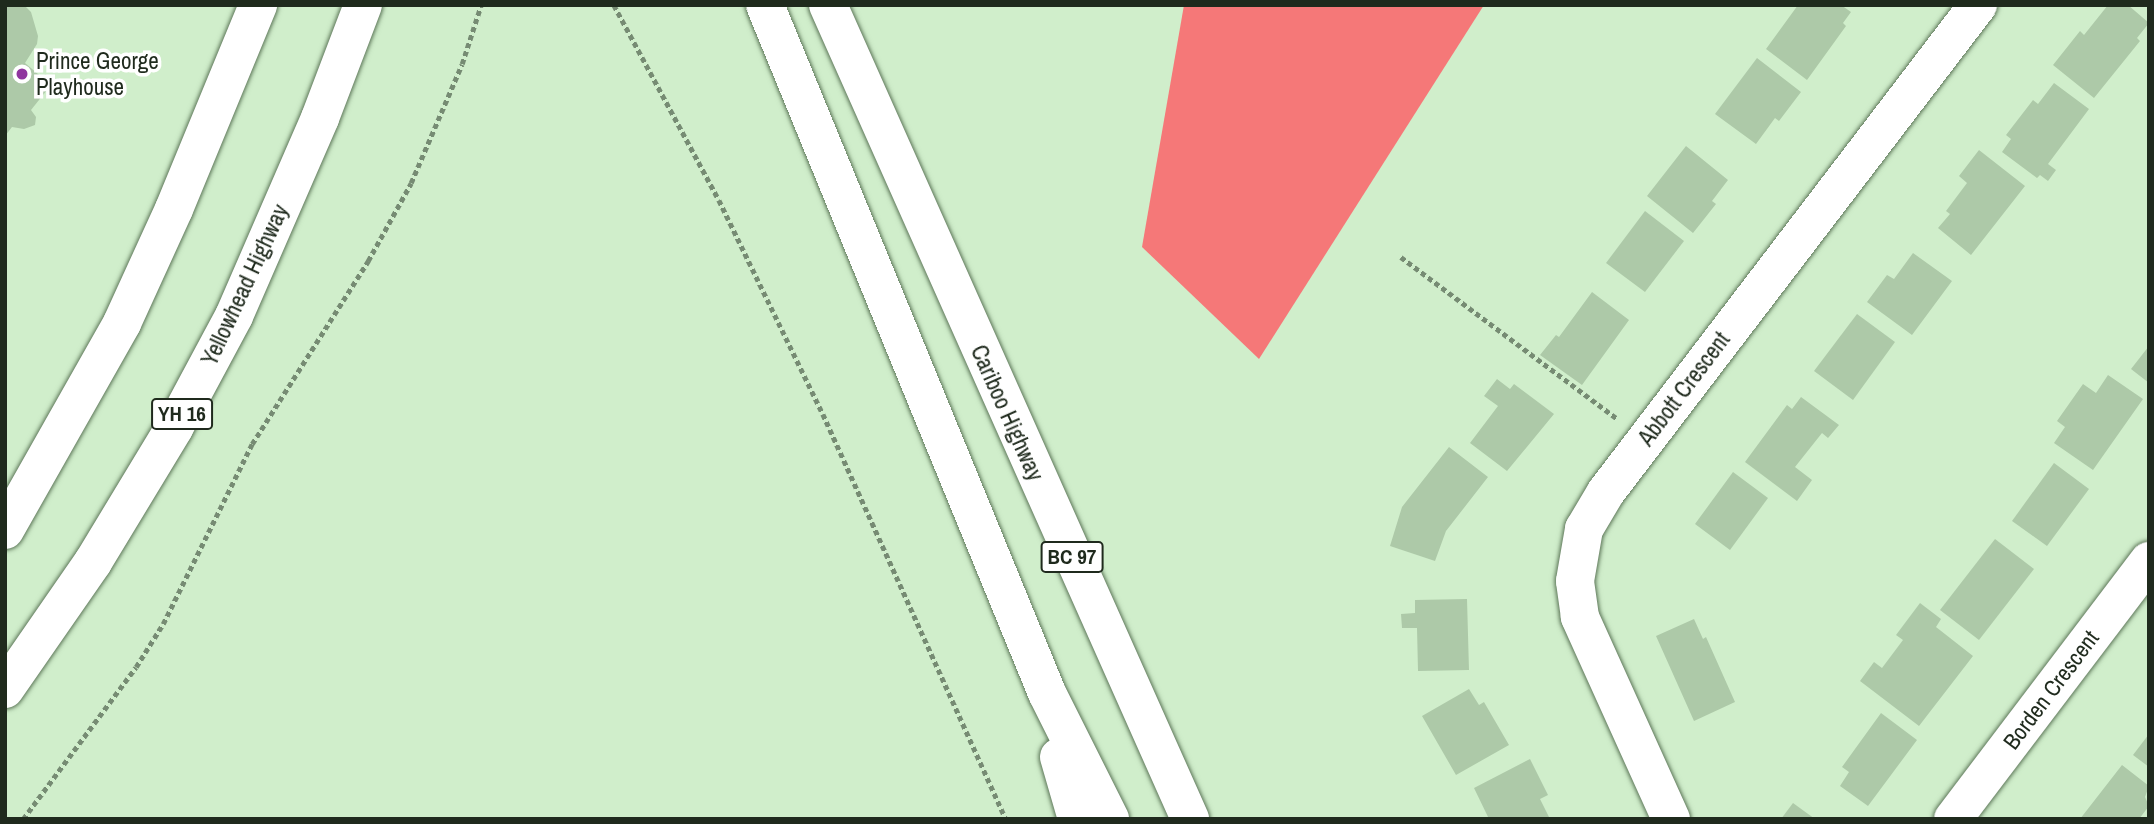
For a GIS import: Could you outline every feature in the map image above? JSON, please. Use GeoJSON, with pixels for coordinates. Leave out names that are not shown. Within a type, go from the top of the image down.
{"type":"FeatureCollection","features":[{"type":"Feature","properties":{"kind":"main road"},"geometry":{"type":"LineString","coordinates":[[5,530],[122,323],[174,209],[258,5]]}},
{"type":"Feature","properties":{"kind":"main road","name":"Yellowhead Highway"},"geometry":{"type":"LineString","coordinates":[[5,689],[86,573],[174,429],[234,316],[320,118],[363,5]]}},
{"type":"Feature","properties":{"kind":"main road"},"geometry":{"type":"LineString","coordinates":[[320,118],[375,5]]}},
{"type":"Feature","properties":{"kind":"main road"},"geometry":{"type":"LineString","coordinates":[[765,5],[1047,693],[1110,819]]}},
{"type":"Feature","properties":{"kind":"main road","name":"Cariboo Highway"},"geometry":{"type":"LineString","coordinates":[[828,5],[1190,819]]}},
{"type":"Feature","properties":{"kind":"main road","name":"Abbott Crescent"},"geometry":{"type":"LineString","coordinates":[[1671,819],[1580,617],[1575,581],[1584,529],[1606,492],[1645,440],[1978,5]]}},
{"type":"Feature","properties":{"kind":"main road","name":"Borden Crescent"},"geometry":{"type":"LineString","coordinates":[[1953,819],[2149,561]]}},
{"type":"Feature","properties":{"kind":"main road"},"geometry":{"type":"LineString","coordinates":[[1047,693],[1061,767],[1077,819]]}},
{"type":"Feature","properties":{"kind":"path"},"geometry":{"type":"LineString","coordinates":[[23,819],[136,667],[163,624],[252,444],[368,261],[411,183],[462,64],[481,5]]}},
{"type":"Feature","properties":{"kind":"path"},"geometry":{"type":"LineString","coordinates":[[614,5],[719,200],[823,414],[1006,819]]}},
{"type":"Feature","properties":{"kind":"path"},"geometry":{"type":"LineString","coordinates":[[1401,257],[1645,440]]}},
{"type":"Feature","properties":{"kind":"shaded area"},"geometry":{"type":"Polygon","coordinates":[[[1184,5],[1484,5],[1259,359],[1142,247],[1184,5]]]}},
{"type":"Feature","properties":{"kind":"building","name":"Prince George Playhouse"},"geometry":{"type":"Polygon","coordinates":[[[5,5],[24,5],[31,12],[38,36],[37,44],[25,63],[51,85],[31,110],[36,117],[35,125],[24,129],[12,127],[5,136],[5,5]]]}},
{"type":"Feature","properties":{"kind":"building"},"geometry":{"type":"Polygon","coordinates":[[[1798,5],[1841,5],[1851,12],[1843,23],[1846,26],[1807,80],[1766,49],[1798,5]]]}},
{"type":"Feature","properties":{"kind":"building"},"geometry":{"type":"Polygon","coordinates":[[[2108,5],[2128,5],[2149,23],[2137,38],[2140,41],[2094,98],[2053,65],[2080,31],[2084,35],[2108,5]]]}},
{"type":"Feature","properties":{"kind":"building"},"geometry":{"type":"Polygon","coordinates":[[[1757,58],[1801,92],[1779,121],[1775,118],[1756,144],[1715,114],[1757,58]]]}},
{"type":"Feature","properties":{"kind":"building"},"geometry":{"type":"Polygon","coordinates":[[[2054,83],[2089,109],[2048,164],[2056,170],[2048,181],[2040,175],[2037,178],[2002,152],[2011,139],[2006,135],[2033,100],[2038,104],[2054,83]]]}},
{"type":"Feature","properties":{"kind":"building"},"geometry":{"type":"Polygon","coordinates":[[[1686,146],[1728,180],[1712,201],[1716,204],[1693,233],[1647,196],[1686,146]]]}},
{"type":"Feature","properties":{"kind":"building"},"geometry":{"type":"Polygon","coordinates":[[[1979,150],[2025,186],[1971,255],[1938,228],[1950,214],[1946,211],[1967,183],[1959,176],[1979,150]]]}},
{"type":"Feature","properties":{"kind":"building"},"geometry":{"type":"Polygon","coordinates":[[[1645,211],[1684,241],[1645,292],[1606,263],[1645,211]]]}},
{"type":"Feature","properties":{"kind":"building"},"geometry":{"type":"Polygon","coordinates":[[[1913,253],[1952,281],[1912,335],[1867,302],[1887,275],[1894,279],[1913,253]]]}},
{"type":"Feature","properties":{"kind":"building"},"geometry":{"type":"Polygon","coordinates":[[[1592,292],[1629,320],[1582,385],[1540,355],[1556,335],[1559,337],[1592,292]]]}},
{"type":"Feature","properties":{"kind":"building"},"geometry":{"type":"Polygon","coordinates":[[[1857,314],[1895,342],[1853,400],[1814,371],[1857,314]]]}},
{"type":"Feature","properties":{"kind":"building"},"geometry":{"type":"Polygon","coordinates":[[[2149,346],[2149,383],[2131,369],[2149,346]]]}},
{"type":"Feature","properties":{"kind":"building"},"geometry":{"type":"Polygon","coordinates":[[[2108,375],[2143,399],[2093,470],[2054,443],[2065,427],[2057,421],[2083,384],[2096,393],[2108,375]]]}},
{"type":"Feature","properties":{"kind":"building"},"geometry":{"type":"Polygon","coordinates":[[[1497,379],[1510,389],[1514,384],[1554,414],[1507,471],[1470,443],[1498,406],[1484,396],[1497,379]]]}},
{"type":"Feature","properties":{"kind":"building"},"geometry":{"type":"Polygon","coordinates":[[[1801,397],[1839,425],[1828,438],[1822,433],[1795,467],[1812,480],[1797,501],[1745,462],[1787,405],[1792,409],[1801,397]]]}},
{"type":"Feature","properties":{"kind":"building"},"geometry":{"type":"Polygon","coordinates":[[[1449,447],[1488,477],[1446,531],[1435,561],[1390,546],[1402,507],[1449,447]]]}},
{"type":"Feature","properties":{"kind":"building"},"geometry":{"type":"Polygon","coordinates":[[[2054,463],[2089,489],[2047,546],[2012,521],[2054,463]]]}},
{"type":"Feature","properties":{"kind":"building"},"geometry":{"type":"Polygon","coordinates":[[[1733,472],[1768,498],[1730,550],[1695,524],[1733,472]]]}},
{"type":"Feature","properties":{"kind":"building"},"geometry":{"type":"Polygon","coordinates":[[[1995,539],[2034,569],[1979,640],[1940,610],[1995,539]]]}},
{"type":"Feature","properties":{"kind":"building"},"geometry":{"type":"Polygon","coordinates":[[[1467,599],[1469,670],[1418,671],[1417,628],[1402,628],[1401,614],[1415,613],[1415,600],[1467,599]]]}},
{"type":"Feature","properties":{"kind":"building"},"geometry":{"type":"Polygon","coordinates":[[[1920,603],[1941,619],[1936,627],[1973,656],[1919,726],[1860,681],[1874,662],[1882,668],[1903,640],[1896,635],[1920,603]]]}},
{"type":"Feature","properties":{"kind":"building"},"geometry":{"type":"Polygon","coordinates":[[[1694,619],[1703,639],[1706,637],[1735,702],[1694,721],[1656,636],[1694,619]]]}},
{"type":"Feature","properties":{"kind":"building"},"geometry":{"type":"Polygon","coordinates":[[[1469,689],[1479,705],[1484,702],[1509,745],[1456,775],[1422,716],[1469,689]]]}},
{"type":"Feature","properties":{"kind":"building"},"geometry":{"type":"Polygon","coordinates":[[[1881,713],[1917,740],[1868,806],[1840,786],[1849,772],[1842,767],[1881,713]]]}},
{"type":"Feature","properties":{"kind":"building"},"geometry":{"type":"Polygon","coordinates":[[[2149,734],[2149,767],[2133,755],[2149,734]]]}},
{"type":"Feature","properties":{"kind":"building"},"geometry":{"type":"Polygon","coordinates":[[[1530,759],[1548,795],[1540,799],[1550,819],[1489,819],[1474,788],[1530,759]]]}},
{"type":"Feature","properties":{"kind":"building"},"geometry":{"type":"Polygon","coordinates":[[[2122,765],[2149,786],[2145,797],[2149,806],[2139,819],[2080,819],[2122,765]]]}},
{"type":"Feature","properties":{"kind":"building"},"geometry":{"type":"Polygon","coordinates":[[[1793,803],[1815,819],[1781,819],[1793,803]]]}},
{"type":"Feature","properties":{"kind":"place","name":"Prince George Playhouse"},"geometry":{"type":"Point","coordinates":[22,74]}}]}
